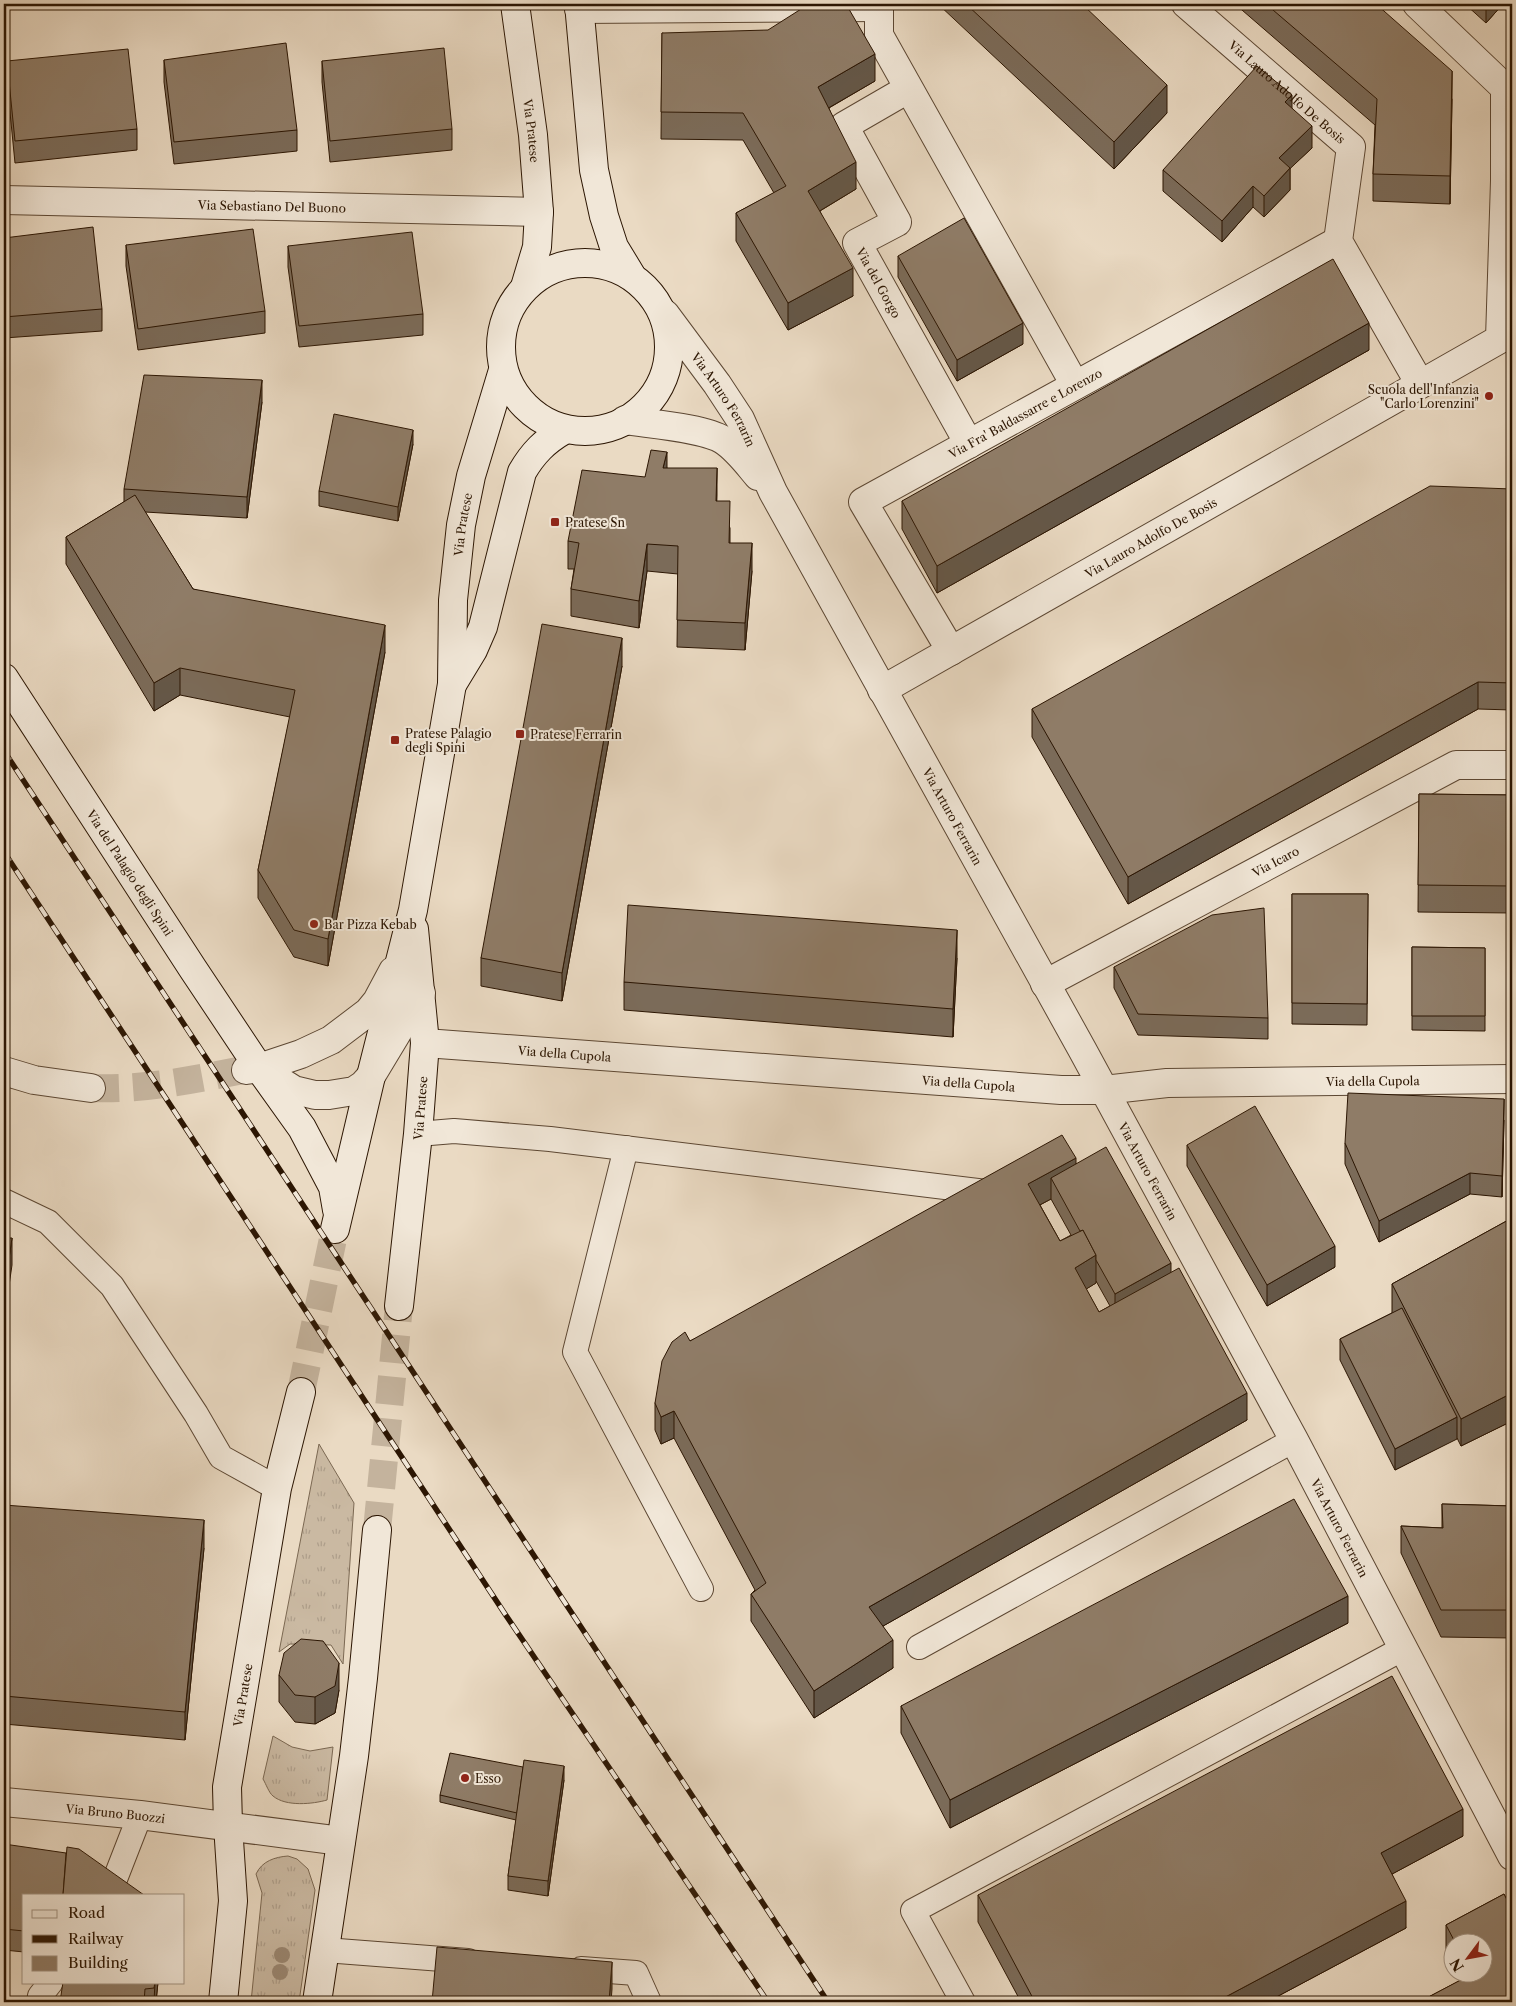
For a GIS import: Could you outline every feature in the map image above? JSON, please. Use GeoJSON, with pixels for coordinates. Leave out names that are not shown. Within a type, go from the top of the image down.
{"type":"FeatureCollection","features":[{"type":"Feature","properties":{"kind":"street","name":"Via Pratese"},"geometry":{"type":"LineString","coordinates":[[516,4],[534,135],[539,212],[537,247],[525,287]]}},
{"type":"Feature","properties":{"kind":"street","name":"Via Lauro Adolfo De Bosis"},"geometry":{"type":"LineString","coordinates":[[1186,4],[1351,146],[1338,241]]}},
{"type":"Feature","properties":{"kind":"street","name":"Via Lauro Adolfo De Bosis"},"geometry":{"type":"LineString","coordinates":[[882,690],[1500,339],[1505,181],[1505,88],[1417,4]]}},
{"type":"Feature","properties":{"kind":"street"},"geometry":{"type":"LineString","coordinates":[[631,275],[614,248],[604,216],[596,179],[579,6],[879,5],[879,36],[1075,385]]}},
{"type":"Feature","properties":{"kind":"street","name":"Via del Gorgo"},"geometry":{"type":"LineString","coordinates":[[908,88],[844,126],[897,222],[857,243],[969,444]]}},
{"type":"Feature","properties":{"kind":"street","name":"Via Sebastiano Del Buono"},"geometry":{"type":"LineString","coordinates":[[4,200],[539,212]]}},
{"type":"Feature","properties":{"kind":"street"},"geometry":{"type":"LineString","coordinates":[[1338,241],[1420,384]]}},
{"type":"Feature","properties":{"kind":"street","name":"Via Fra' Baldassarre e Lorenzo"},"geometry":{"type":"LineString","coordinates":[[951,651],[863,502],[1338,241]]}},
{"type":"Feature","properties":{"kind":"street"},"geometry":{"type":"LineString","coordinates":[[581,263],[612,265],[631,275],[645,286],[665,314],[669,340],[666,369],[648,402],[625,420],[607,428],[592,431],[564,430],[546,423],[527,409],[510,386],[503,370],[500,343],[502,328],[508,310],[525,287],[552,270],[581,263]]}},
{"type":"Feature","properties":{"kind":"street","name":"Via Arturo Ferrarin"},"geometry":{"type":"LineString","coordinates":[[665,314],[740,419],[773,492],[1104,1090],[1294,1440],[1512,1856]]}},
{"type":"Feature","properties":{"kind":"street","name":"Via Pratese"},"geometry":{"type":"LineString","coordinates":[[336,1226],[371,1076],[413,910],[452,684],[453,600],[461,525],[473,467],[503,370]]}},
{"type":"Feature","properties":{"kind":"street","name":"Via Arturo Ferrarin"},"geometry":{"type":"LineString","coordinates":[[625,420],[707,433],[722,439],[734,448],[773,492]]}},
{"type":"Feature","properties":{"kind":"street","name":"Via Pratese"},"geometry":{"type":"LineString","coordinates":[[452,684],[473,650],[483,627],[522,472],[530,457],[564,430]]}},
{"type":"Feature","properties":{"kind":"street","name":"Via del Palagio degli Spini"},"geometry":{"type":"LineString","coordinates":[[4,678],[251,1069],[302,1128],[320,1159],[333,1187],[337,1200],[336,1226]]}},
{"type":"Feature","properties":{"kind":"street","name":"Via Icaro"},"geometry":{"type":"LineString","coordinates":[[1045,984],[1456,766],[1512,765]]}},
{"type":"Feature","properties":{"kind":"street","name":"Via Pratese"},"geometry":{"type":"LineString","coordinates":[[398,1306],[418,1134],[425,1043],[413,910]]}},
{"type":"Feature","properties":{"kind":"street"},"geometry":{"type":"LineString","coordinates":[[251,1069],[301,1054],[331,1040],[368,1012],[377,1000],[400,959]]}},
{"type":"Feature","properties":{"kind":"street","name":"Via del Palagio degli Spini"},"geometry":{"type":"LineString","coordinates":[[251,1069],[294,1090],[315,1095],[354,1091],[371,1076],[420,993]]}},
{"type":"Feature","properties":{"kind":"street","name":"Via della Cupola"},"geometry":{"type":"LineString","coordinates":[[425,1043],[1061,1090],[1104,1090],[1167,1083],[1512,1079]]}},
{"type":"Feature","properties":{"kind":"street"},"geometry":{"type":"LineString","coordinates":[[4,1072],[34,1080],[91,1088]]}},
{"type":"Feature","properties":{"kind":"street","name":"Via Pratese"},"geometry":{"type":"LineString","coordinates":[[223,2002],[233,1901],[227,1787],[278,1488],[301,1392]]}},
{"type":"Feature","properties":{"kind":"street"},"geometry":{"type":"LineString","coordinates":[[317,2002],[364,1678],[377,1530]]}},
{"type":"Feature","properties":{"kind":"street","name":"Via Bruno Buozzi"},"geometry":{"type":"LineString","coordinates":[[4,1802],[228,1825],[341,1841]]}},
{"type":"Feature","properties":{"kind":"lane"},"geometry":{"type":"LineString","coordinates":[[418,1134],[454,1131],[626,1148],[986,1192]]}},
{"type":"Feature","properties":{"kind":"lane"},"geometry":{"type":"LineString","coordinates":[[626,1148],[575,1352],[701,1589]]}},
{"type":"Feature","properties":{"kind":"lane"},"geometry":{"type":"LineString","coordinates":[[4,1200],[48,1222],[112,1286],[196,1414],[221,1457],[278,1488]]}},
{"type":"Feature","properties":{"kind":"lane"},"geometry":{"type":"LineString","coordinates":[[919,1647],[1294,1440]]}},
{"type":"Feature","properties":{"kind":"lane"},"geometry":{"type":"LineString","coordinates":[[963,2002],[914,1911],[1404,1648]]}},
{"type":"Feature","properties":{"kind":"lane"},"geometry":{"type":"LineString","coordinates":[[110,1892],[140,1815]]}},
{"type":"Feature","properties":{"kind":"lane"},"geometry":{"type":"LineString","coordinates":[[325,1950],[487,1962]]}},
{"type":"Feature","properties":{"kind":"lane"},"geometry":{"type":"LineString","coordinates":[[556,1967],[636,1973],[649,2002]]}},
{"type":"Feature","properties":{"kind":"lane"},"geometry":{"type":"LineString","coordinates":[[39,2002],[40,1996],[49,1984]]}},
{"type":"Feature","properties":{"kind":"green space"},"geometry":{"type":"Polygon","coordinates":[[[319,1444],[354,1503],[343,1664],[331,1645],[290,1644],[279,1652],[319,1444]]]}},
{"type":"Feature","properties":{"kind":"green space"},"geometry":{"type":"Polygon","coordinates":[[[273,1736],[292,1747],[310,1751],[333,1747],[327,1800],[314,1803],[292,1803],[285,1802],[272,1795],[263,1779],[273,1736]]]}},
{"type":"Feature","properties":{"kind":"green space"},"geometry":{"type":"Polygon","coordinates":[[[288,1856],[297,1859],[308,1869],[315,1890],[299,2002],[251,2002],[262,1893],[256,1874],[269,1860],[288,1856]]]}},
{"type":"Feature","properties":{"kind":"building"},"geometry":{"type":"Polygon","coordinates":[[[809,4],[846,4],[875,54],[818,87],[856,162],[808,191],[853,268],[788,303],[736,213],[786,186],[743,113],[661,112],[662,33],[768,30],[809,4]]]}},
{"type":"Feature","properties":{"kind":"building"},"geometry":{"type":"Polygon","coordinates":[[[966,4],[1082,4],[1167,85],[1114,142],[966,4]]]}},
{"type":"Feature","properties":{"kind":"building"},"geometry":{"type":"Polygon","coordinates":[[[1266,4],[1376,4],[1452,71],[1450,176],[1373,174],[1377,99],[1266,4]]]}},
{"type":"Feature","properties":{"kind":"building"},"geometry":{"type":"Polygon","coordinates":[[[286,43],[297,130],[174,142],[164,60],[286,43]]]}},
{"type":"Feature","properties":{"kind":"building"},"geometry":{"type":"Polygon","coordinates":[[[444,48],[452,129],[330,141],[322,61],[444,48]]]}},
{"type":"Feature","properties":{"kind":"building"},"geometry":{"type":"Polygon","coordinates":[[[128,49],[137,129],[15,141],[7,61],[128,49]]]}},
{"type":"Feature","properties":{"kind":"building"},"geometry":{"type":"Polygon","coordinates":[[[1257,66],[1292,95],[1285,102],[1312,126],[1279,158],[1290,168],[1264,196],[1253,186],[1222,221],[1163,170],[1257,66]]]}},
{"type":"Feature","properties":{"kind":"building"},"geometry":{"type":"Polygon","coordinates":[[[964,218],[1023,323],[957,360],[898,256],[964,218]]]}},
{"type":"Feature","properties":{"kind":"building"},"geometry":{"type":"Polygon","coordinates":[[[93,227],[102,309],[4,317],[4,238],[93,227]]]}},
{"type":"Feature","properties":{"kind":"building"},"geometry":{"type":"Polygon","coordinates":[[[253,229],[265,311],[138,329],[126,245],[253,229]]]}},
{"type":"Feature","properties":{"kind":"building"},"geometry":{"type":"Polygon","coordinates":[[[412,232],[423,314],[299,326],[288,246],[412,232]]]}},
{"type":"Feature","properties":{"kind":"building"},"geometry":{"type":"Polygon","coordinates":[[[1333,259],[1369,323],[937,566],[902,501],[1333,259]]]}},
{"type":"Feature","properties":{"kind":"building"},"geometry":{"type":"Polygon","coordinates":[[[144,375],[262,380],[247,497],[124,489],[144,375]]]}},
{"type":"Feature","properties":{"kind":"building"},"geometry":{"type":"Polygon","coordinates":[[[334,414],[413,430],[398,507],[319,491],[334,414]]]}},
{"type":"Feature","properties":{"kind":"building"},"geometry":{"type":"Polygon","coordinates":[[[651,450],[667,452],[663,468],[717,468],[716,501],[730,501],[729,543],[752,543],[745,623],[677,620],[678,546],[647,544],[639,601],[571,589],[579,543],[568,541],[582,470],[645,477],[651,450]]]}},
{"type":"Feature","properties":{"kind":"building"},"geometry":{"type":"Polygon","coordinates":[[[1430,486],[1512,489],[1512,683],[1478,682],[1128,877],[1032,709],[1430,486]]]}},
{"type":"Feature","properties":{"kind":"building"},"geometry":{"type":"Polygon","coordinates":[[[135,495],[193,589],[385,625],[328,939],[294,930],[258,870],[295,690],[180,668],[154,683],[66,537],[135,495]]]}},
{"type":"Feature","properties":{"kind":"building"},"geometry":{"type":"Polygon","coordinates":[[[542,624],[622,638],[562,973],[481,958],[542,624]]]}},
{"type":"Feature","properties":{"kind":"building"},"geometry":{"type":"Polygon","coordinates":[[[1419,794],[1512,795],[1512,886],[1418,885],[1419,794]]]}},
{"type":"Feature","properties":{"kind":"building"},"geometry":{"type":"Polygon","coordinates":[[[1292,894],[1368,894],[1367,1004],[1292,1003],[1292,894]]]}},
{"type":"Feature","properties":{"kind":"building"},"geometry":{"type":"Polygon","coordinates":[[[628,905],[957,930],[953,1009],[624,982],[628,905]]]}},
{"type":"Feature","properties":{"kind":"building"},"geometry":{"type":"Polygon","coordinates":[[[1264,908],[1268,1018],[1138,1014],[1114,967],[1212,915],[1264,908]]]}},
{"type":"Feature","properties":{"kind":"building"},"geometry":{"type":"Polygon","coordinates":[[[1412,947],[1485,948],[1485,1016],[1412,1016],[1412,947]]]}},
{"type":"Feature","properties":{"kind":"building"},"geometry":{"type":"Polygon","coordinates":[[[1348,1093],[1504,1099],[1502,1176],[1470,1173],[1379,1221],[1345,1143],[1348,1093]]]}},
{"type":"Feature","properties":{"kind":"building"},"geometry":{"type":"Polygon","coordinates":[[[1255,1106],[1335,1246],[1267,1285],[1187,1145],[1255,1106]]]}},
{"type":"Feature","properties":{"kind":"building"},"geometry":{"type":"Polygon","coordinates":[[[1062,1135],[1076,1158],[1028,1184],[1060,1241],[1083,1230],[1096,1255],[1075,1268],[1099,1312],[1179,1268],[1247,1393],[869,1607],[893,1640],[814,1691],[751,1594],[766,1583],[674,1411],[661,1417],[655,1403],[662,1361],[672,1342],[685,1332],[690,1341],[1062,1135]]]}},
{"type":"Feature","properties":{"kind":"building"},"geometry":{"type":"Polygon","coordinates":[[[1106,1147],[1171,1263],[1115,1294],[1096,1260],[1096,1255],[1083,1230],[1080,1231],[1051,1178],[1106,1147]]]}},
{"type":"Feature","properties":{"kind":"building"},"geometry":{"type":"Polygon","coordinates":[[[1512,1218],[1512,1393],[1461,1419],[1392,1284],[1512,1218]]]}},
{"type":"Feature","properties":{"kind":"building"},"geometry":{"type":"Polygon","coordinates":[[[4,1238],[12,1238],[4,1293],[4,1238]]]}},
{"type":"Feature","properties":{"kind":"building"},"geometry":{"type":"Polygon","coordinates":[[[1402,1308],[1457,1417],[1395,1449],[1340,1339],[1402,1308]]]}},
{"type":"Feature","properties":{"kind":"building"},"geometry":{"type":"Polygon","coordinates":[[[1294,1499],[1348,1596],[950,1800],[901,1706],[1294,1499]]]}},
{"type":"Feature","properties":{"kind":"building"},"geometry":{"type":"Polygon","coordinates":[[[1442,1504],[1512,1506],[1512,1610],[1441,1610],[1401,1526],[1443,1528],[1442,1504]]]}},
{"type":"Feature","properties":{"kind":"building"},"geometry":{"type":"Polygon","coordinates":[[[4,1505],[204,1520],[185,1712],[4,1696],[4,1505]]]}},
{"type":"Feature","properties":{"kind":"building"},"geometry":{"type":"Polygon","coordinates":[[[301,1639],[323,1641],[339,1663],[335,1686],[315,1697],[295,1695],[279,1675],[284,1653],[301,1639]]]}},
{"type":"Feature","properties":{"kind":"building"},"geometry":{"type":"Polygon","coordinates":[[[1392,1676],[1463,1809],[1381,1853],[1406,1901],[1216,2002],[1035,2002],[978,1895],[1392,1676]]]}},
{"type":"Feature","properties":{"kind":"building"},"geometry":{"type":"Polygon","coordinates":[[[450,1753],[523,1767],[517,1813],[440,1795],[450,1753]]]}},
{"type":"Feature","properties":{"kind":"building"},"geometry":{"type":"Polygon","coordinates":[[[524,1760],[564,1766],[548,1881],[508,1876],[524,1760]]]}},
{"type":"Feature","properties":{"kind":"building"},"geometry":{"type":"Polygon","coordinates":[[[4,1844],[66,1853],[63,1894],[22,1894],[22,1931],[4,1929],[4,1844]]]}},
{"type":"Feature","properties":{"kind":"building"},"geometry":{"type":"Polygon","coordinates":[[[67,1847],[79,1849],[143,1894],[63,1894],[67,1847]]]}},
{"type":"Feature","properties":{"kind":"building"},"geometry":{"type":"Polygon","coordinates":[[[1504,1894],[1512,1910],[1512,2002],[1419,2002],[1453,1984],[1494,1984],[1494,1934],[1451,1934],[1446,1925],[1504,1894]]]}},
{"type":"Feature","properties":{"kind":"building"},"geometry":{"type":"Polygon","coordinates":[[[437,1947],[612,1962],[609,2002],[432,2002],[437,1947]]]}},
{"type":"Feature","properties":{"kind":"building"},"geometry":{"type":"Polygon","coordinates":[[[63,1984],[155,1984],[154,1988],[145,1989],[144,2002],[60,2002],[63,1984]]]}},
{"type":"Feature","properties":{"kind":"tunnel"},"geometry":{"type":"LineString","coordinates":[[91,1088],[149,1086],[243,1070]]}},
{"type":"Feature","properties":{"kind":"tunnel"},"geometry":{"type":"LineString","coordinates":[[301,1392],[335,1229]]}},
{"type":"Feature","properties":{"kind":"tunnel"},"geometry":{"type":"LineString","coordinates":[[377,1530],[399,1306]]}},
{"type":"Feature","properties":{"kind":"railway"},"geometry":{"type":"LineString","coordinates":[[4,751],[828,2002]]}},
{"type":"Feature","properties":{"kind":"railway"},"geometry":{"type":"LineString","coordinates":[[4,852],[505,1614],[768,2002]]}},
{"type":"Feature","properties":{"kind":"place","name":"Scuola dell'Infanzia \"Carlo Lorenzini\""},"geometry":{"type":"Point","coordinates":[1489,396]}},
{"type":"Feature","properties":{"kind":"place","name":"Pratese Sn"},"geometry":{"type":"Point","coordinates":[555,522]}},
{"type":"Feature","properties":{"kind":"place","name":"Pratese Ferrarin"},"geometry":{"type":"Point","coordinates":[520,734]}},
{"type":"Feature","properties":{"kind":"place","name":"Pratese Palagio degli Spini"},"geometry":{"type":"Point","coordinates":[395,740]}},
{"type":"Feature","properties":{"kind":"place","name":"Bar Pizza Kebab"},"geometry":{"type":"Point","coordinates":[314,924]}},
{"type":"Feature","properties":{"kind":"place","name":"Esso"},"geometry":{"type":"Point","coordinates":[465,1778]}}]}
